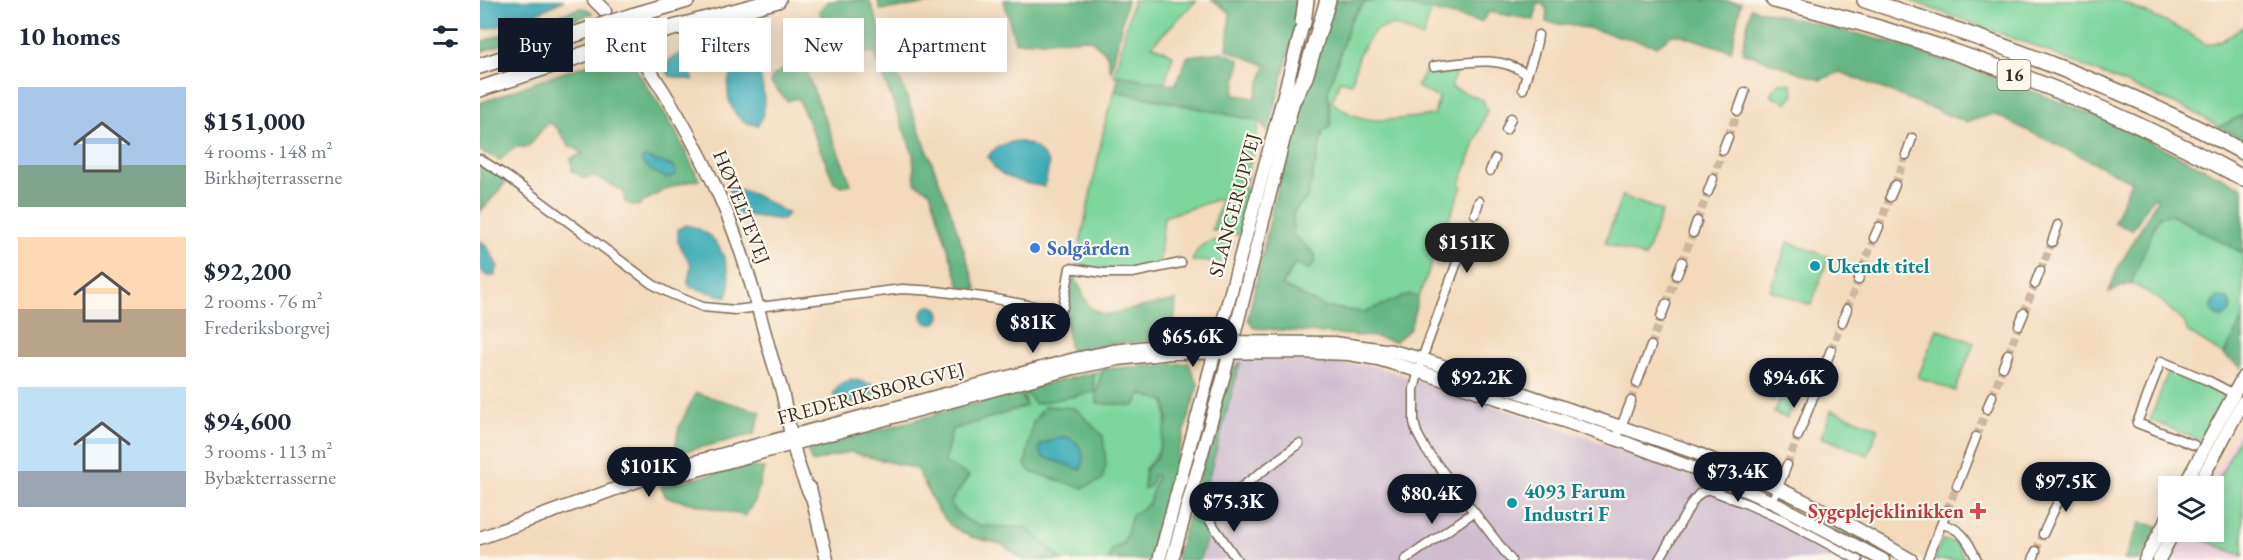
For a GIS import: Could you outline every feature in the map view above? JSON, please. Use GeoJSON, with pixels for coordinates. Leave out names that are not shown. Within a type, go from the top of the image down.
{"type":"FeatureCollection","features":[{"type":"Feature","properties":{"kind":"highway"},"geometry":{"type":"LineString","coordinates":[[480,66],[687,0]]}},
{"type":"Feature","properties":{"kind":"highway"},"geometry":{"type":"LineString","coordinates":[[480,89],[609,46],[778,0]]}},
{"type":"Feature","properties":{"kind":"highway"},"geometry":{"type":"LineString","coordinates":[[1303,23],[1307,0]]}},
{"type":"Feature","properties":{"kind":"highway"},"geometry":{"type":"LineString","coordinates":[[1294,98],[1305,77],[1328,0]]}},
{"type":"Feature","properties":{"kind":"highway","name":"16"},"geometry":{"type":"LineString","coordinates":[[1774,0],[1888,31],[2041,85],[2168,140],[2243,178]]}},
{"type":"Feature","properties":{"kind":"highway","name":"16"},"geometry":{"type":"LineString","coordinates":[[1865,0],[1979,37],[2051,65],[2178,119],[2243,152]]}},
{"type":"Feature","properties":{"kind":"street"},"geometry":{"type":"LineString","coordinates":[[594,0],[605,11]]}},
{"type":"Feature","properties":{"kind":"street","name":"SLANGERUPVEJ"},"geometry":{"type":"LineString","coordinates":[[1159,560],[1223,347],[1321,0]]}},
{"type":"Feature","properties":{"kind":"street","name":"SLANGERUPVEJ"},"geometry":{"type":"LineString","coordinates":[[1172,560],[1202,455],[1240,260],[1303,23]]}},
{"type":"Feature","properties":{"kind":"street"},"geometry":{"type":"LineString","coordinates":[[1522,89],[1536,53],[1538,35]]}},
{"type":"Feature","properties":{"kind":"street"},"geometry":{"type":"LineString","coordinates":[[1434,66],[1490,60],[1520,69],[1526,74]]}},
{"type":"Feature","properties":{"kind":"street","name":"HØVELTEVEJ"},"geometry":{"type":"LineString","coordinates":[[652,72],[703,160],[734,231],[758,307],[827,560]]}},
{"type":"Feature","properties":{"kind":"street"},"geometry":{"type":"LineString","coordinates":[[1738,111],[1745,92]]}},
{"type":"Feature","properties":{"kind":"street"},"geometry":{"type":"LineString","coordinates":[[1506,130],[1511,118]]}},
{"type":"Feature","properties":{"kind":"street"},"geometry":{"type":"LineString","coordinates":[[1724,150],[1728,137]]}},
{"type":"Feature","properties":{"kind":"street"},"geometry":{"type":"LineString","coordinates":[[1906,155],[1912,138]]}},
{"type":"Feature","properties":{"kind":"street"},"geometry":{"type":"LineString","coordinates":[[480,159],[508,177],[636,272],[669,293],[703,307],[735,310],[902,289],[990,298],[1060,311],[1063,307],[1070,268],[1103,273],[1132,273],[1181,263]]}},
{"type":"Feature","properties":{"kind":"street"},"geometry":{"type":"LineString","coordinates":[[1490,171],[1495,159]]}},
{"type":"Feature","properties":{"kind":"street"},"geometry":{"type":"LineString","coordinates":[[1708,192],[1713,179]]}},
{"type":"Feature","properties":{"kind":"street"},"geometry":{"type":"LineString","coordinates":[[1890,197],[1895,185]]}},
{"type":"Feature","properties":{"kind":"street"},"geometry":{"type":"LineString","coordinates":[[1475,213],[1479,201]]}},
{"type":"Feature","properties":{"kind":"street"},"geometry":{"type":"LineString","coordinates":[[1693,233],[1697,221]]}},
{"type":"Feature","properties":{"kind":"street"},"geometry":{"type":"LineString","coordinates":[[2052,242],[2058,225]]}},
{"type":"Feature","properties":{"kind":"street"},"geometry":{"type":"LineString","coordinates":[[1874,238],[1879,227]]}},
{"type":"Feature","properties":{"kind":"street"},"geometry":{"type":"LineString","coordinates":[[1464,243],[1420,365],[1413,406],[1417,433],[1426,450],[1511,560]]}},
{"type":"Feature","properties":{"kind":"street"},"geometry":{"type":"LineString","coordinates":[[1677,275],[1682,262]]}},
{"type":"Feature","properties":{"kind":"street"},"geometry":{"type":"LineString","coordinates":[[1858,280],[1863,268]]}},
{"type":"Feature","properties":{"kind":"street"},"geometry":{"type":"LineString","coordinates":[[2035,284],[2040,271]]}},
{"type":"Feature","properties":{"kind":"street"},"geometry":{"type":"LineString","coordinates":[[1662,317],[1666,304]]}},
{"type":"Feature","properties":{"kind":"street"},"geometry":{"type":"LineString","coordinates":[[1842,322],[1847,309]]}},
{"type":"Feature","properties":{"kind":"street"},"geometry":{"type":"LineString","coordinates":[[2019,325],[2024,313]]}},
{"type":"Feature","properties":{"kind":"street","name":"FREDERIKSBORGVEJ"},"geometry":{"type":"LineString","coordinates":[[480,538],[595,496],[1075,359],[1164,344],[1349,354],[1420,365],[1621,426],[1694,452],[1833,515],[1911,560]]}},
{"type":"Feature","properties":{"kind":"street"},"geometry":{"type":"LineString","coordinates":[[1637,383],[1651,345]]}},
{"type":"Feature","properties":{"kind":"street"},"geometry":{"type":"LineString","coordinates":[[1826,363],[1831,350]]}},
{"type":"Feature","properties":{"kind":"street"},"geometry":{"type":"LineString","coordinates":[[2003,367],[2008,354]]}},
{"type":"Feature","properties":{"kind":"street"},"geometry":{"type":"LineString","coordinates":[[2194,445],[2137,423],[2161,361],[2209,381],[2238,398]]}},
{"type":"Feature","properties":{"kind":"street","name":"FREDERIKSBORGVEJ"},"geometry":{"type":"LineString","coordinates":[[1420,365],[1701,471],[1772,502],[1883,560]]}},
{"type":"Feature","properties":{"kind":"street"},"geometry":{"type":"LineString","coordinates":[[2203,476],[2238,398],[2243,376]]}},
{"type":"Feature","properties":{"kind":"street"},"geometry":{"type":"LineString","coordinates":[[1798,436],[1815,392]]}},
{"type":"Feature","properties":{"kind":"street"},"geometry":{"type":"LineString","coordinates":[[1987,409],[1992,396]]}},
{"type":"Feature","properties":{"kind":"street"},"geometry":{"type":"LineString","coordinates":[[2190,476],[2238,398]]}},
{"type":"Feature","properties":{"kind":"street"},"geometry":{"type":"LineString","coordinates":[[1616,439],[1630,401]]}},
{"type":"Feature","properties":{"kind":"street"},"geometry":{"type":"LineString","coordinates":[[1957,486],[1976,437]]}},
{"type":"Feature","properties":{"kind":"street"},"geometry":{"type":"LineString","coordinates":[[1237,560],[1210,521],[1212,509],[1299,444]]}},
{"type":"Feature","properties":{"kind":"street"},"geometry":{"type":"LineString","coordinates":[[1772,502],[1787,465]]}},
{"type":"Feature","properties":{"kind":"street"},"geometry":{"type":"LineString","coordinates":[[2043,534],[2067,482]]}},
{"type":"Feature","properties":{"kind":"street"},"geometry":{"type":"LineString","coordinates":[[1659,560],[1693,501],[1702,491],[1712,489],[1783,520],[1858,560]]}},
{"type":"Feature","properties":{"kind":"street"},"geometry":{"type":"LineString","coordinates":[[1928,560],[1947,510]]}},
{"type":"Feature","properties":{"kind":"street"},"geometry":{"type":"LineString","coordinates":[[1405,560],[1474,512]]}},
{"type":"Feature","properties":{"kind":"street"},"geometry":{"type":"LineString","coordinates":[[1942,524],[1952,526],[1965,535],[1977,560]]}},
{"type":"Feature","properties":{"kind":"street"},"geometry":{"type":"LineString","coordinates":[[2145,560],[2158,536]]}},
{"type":"Feature","properties":{"kind":"street"},"geometry":{"type":"LineString","coordinates":[[2159,560],[2168,542]]}},
{"type":"Feature","properties":{"kind":"shaded area"},"geometry":{"type":"Polygon","coordinates":[[[1234,357],[1374,366],[1584,436],[1673,472],[1698,477],[1740,494],[1867,560],[1199,560],[1200,510],[1224,490],[1207,484],[1239,364],[1231,370],[1234,357]]]}},
{"type":"Feature","properties":{"kind":"shaded area"},"geometry":{"type":"Polygon","coordinates":[[[2243,420],[2243,560],[2167,560],[2178,542],[2224,542],[2224,476],[2213,476],[2243,420]]]}},
{"type":"Feature","properties":{"kind":"green space"},"geometry":{"type":"Polygon","coordinates":[[[869,0],[876,18],[876,57],[874,52],[864,54],[864,18],[823,18],[819,11],[827,2],[869,0]]]}},
{"type":"Feature","properties":{"kind":"green space"},"geometry":{"type":"Polygon","coordinates":[[[878,0],[958,0],[880,10],[878,0]]]}},
{"type":"Feature","properties":{"kind":"green space"},"geometry":{"type":"Polygon","coordinates":[[[1004,0],[1127,0],[1111,72],[1107,54],[1090,39],[1015,42],[1004,0]]]}},
{"type":"Feature","properties":{"kind":"green space"},"geometry":{"type":"Polygon","coordinates":[[[1133,0],[1196,1],[1152,45],[1173,55],[1165,83],[1114,76],[1133,0]]]}},
{"type":"Feature","properties":{"kind":"green space"},"geometry":{"type":"Polygon","coordinates":[[[1212,0],[1303,0],[1268,132],[1259,121],[1115,91],[1119,75],[1175,85],[1188,56],[1222,52],[1240,60],[1234,95],[1255,98],[1266,65],[1227,50],[1230,13],[1212,0]]]}},
{"type":"Feature","properties":{"kind":"green space"},"geometry":{"type":"Polygon","coordinates":[[[1332,0],[1375,0],[1364,3],[1351,19],[1328,91],[1331,126],[1323,132],[1307,198],[1293,212],[1292,234],[1315,254],[1315,262],[1310,269],[1295,262],[1282,286],[1324,307],[1364,312],[1410,294],[1418,298],[1410,329],[1395,342],[1376,337],[1254,328],[1248,319],[1275,197],[1332,0]]]}},
{"type":"Feature","properties":{"kind":"green space"},"geometry":{"type":"Polygon","coordinates":[[[1375,0],[1431,10],[1423,38],[1394,25],[1375,30],[1359,54],[1352,83],[1340,80],[1332,102],[1356,116],[1368,119],[1393,120],[1434,115],[1439,98],[1417,87],[1425,72],[1453,71],[1455,74],[1451,87],[1483,100],[1487,110],[1460,184],[1462,186],[1418,298],[1410,295],[1364,312],[1324,307],[1282,286],[1296,262],[1315,254],[1292,234],[1293,212],[1307,198],[1323,132],[1331,126],[1328,91],[1351,19],[1364,3],[1375,0]]]}},
{"type":"Feature","properties":{"kind":"green space"},"geometry":{"type":"Polygon","coordinates":[[[1384,0],[1715,0],[1741,3],[1731,51],[1681,35],[1672,35],[1657,46],[1588,28],[1546,22],[1547,10],[1544,5],[1538,3],[1534,20],[1489,12],[1481,22],[1384,0]]]}},
{"type":"Feature","properties":{"kind":"green space"},"geometry":{"type":"Polygon","coordinates":[[[1909,0],[2118,0],[2187,32],[2206,45],[2223,40],[2243,27],[2243,115],[2219,127],[2192,111],[2032,45],[1909,0]]]}},
{"type":"Feature","properties":{"kind":"green space"},"geometry":{"type":"Polygon","coordinates":[[[580,8],[593,13],[573,20],[573,18],[551,18],[580,8]]]}},
{"type":"Feature","properties":{"kind":"green space"},"geometry":{"type":"Polygon","coordinates":[[[1751,8],[1886,41],[2019,86],[2106,120],[2243,188],[2243,253],[2171,215],[2159,216],[2131,283],[2109,292],[2117,270],[2157,200],[2154,196],[2132,230],[2114,222],[2131,181],[1994,114],[1966,122],[1840,72],[1820,80],[1742,52],[1751,8]]]}},
{"type":"Feature","properties":{"kind":"green space"},"geometry":{"type":"Polygon","coordinates":[[[498,36],[498,46],[480,52],[480,42],[498,36]]]}},
{"type":"Feature","properties":{"kind":"green space"},"geometry":{"type":"Polygon","coordinates":[[[585,66],[585,72],[638,72],[675,130],[699,180],[666,189],[637,206],[625,203],[624,191],[594,176],[584,178],[572,171],[571,159],[582,154],[569,146],[558,129],[548,122],[528,147],[516,147],[500,160],[480,151],[480,103],[564,72],[573,72],[573,69],[585,66]]]}},
{"type":"Feature","properties":{"kind":"green space"},"geometry":{"type":"Polygon","coordinates":[[[783,69],[783,72],[809,72],[807,74],[851,184],[842,186],[834,182],[798,98],[787,101],[771,83],[771,78],[783,69]]]}},
{"type":"Feature","properties":{"kind":"green space"},"geometry":{"type":"Polygon","coordinates":[[[882,72],[897,72],[950,209],[977,290],[960,287],[930,191],[915,183],[913,154],[882,72]]]}},
{"type":"Feature","properties":{"kind":"green space"},"geometry":{"type":"Polygon","coordinates":[[[1780,82],[1791,84],[1794,94],[1787,102],[1772,97],[1771,92],[1780,82]]]}},
{"type":"Feature","properties":{"kind":"green space"},"geometry":{"type":"Polygon","coordinates":[[[1115,91],[1259,121],[1244,190],[1253,188],[1239,235],[1224,230],[1212,231],[1222,198],[1164,217],[1159,264],[1118,270],[1098,269],[1076,264],[1106,119],[1115,91]]]}},
{"type":"Feature","properties":{"kind":"green space"},"geometry":{"type":"Polygon","coordinates":[[[2243,115],[2243,140],[2219,127],[2243,115]]]}},
{"type":"Feature","properties":{"kind":"green space"},"geometry":{"type":"Polygon","coordinates":[[[480,162],[507,181],[480,212],[480,162]]]}},
{"type":"Feature","properties":{"kind":"green space"},"geometry":{"type":"Polygon","coordinates":[[[1622,196],[1662,211],[1645,257],[1605,243],[1622,196]]]}},
{"type":"Feature","properties":{"kind":"green space"},"geometry":{"type":"Polygon","coordinates":[[[2171,215],[2243,253],[2243,318],[2224,355],[2188,332],[2184,322],[2158,298],[2131,283],[2159,216],[2171,215]]]}},
{"type":"Feature","properties":{"kind":"green space"},"geometry":{"type":"Polygon","coordinates":[[[1226,239],[1232,242],[1224,262],[1192,261],[1201,246],[1226,239]]]}},
{"type":"Feature","properties":{"kind":"green space"},"geometry":{"type":"Polygon","coordinates":[[[1788,242],[1829,257],[1811,305],[1770,290],[1788,242]]]}},
{"type":"Feature","properties":{"kind":"green space"},"geometry":{"type":"Polygon","coordinates":[[[1074,274],[1089,307],[1104,315],[1176,300],[1174,326],[1210,330],[1197,337],[1113,344],[1070,351],[1065,313],[1074,274]]]}},
{"type":"Feature","properties":{"kind":"green space"},"geometry":{"type":"Polygon","coordinates":[[[2243,318],[2243,365],[2242,368],[2224,355],[2243,318]]]}},
{"type":"Feature","properties":{"kind":"green space"},"geometry":{"type":"Polygon","coordinates":[[[1937,329],[1974,343],[1955,391],[1918,377],[1937,329]]]}},
{"type":"Feature","properties":{"kind":"green space"},"geometry":{"type":"Polygon","coordinates":[[[1188,363],[1198,384],[1148,560],[1109,560],[1111,550],[1124,543],[1132,515],[1149,504],[1157,476],[1154,475],[1150,486],[1144,489],[1145,469],[1157,457],[1168,418],[1165,401],[1141,394],[1135,406],[1097,403],[1096,394],[1103,369],[1188,363]]]}},
{"type":"Feature","properties":{"kind":"green space"},"geometry":{"type":"Polygon","coordinates":[[[1240,363],[1207,483],[1224,490],[1200,510],[1210,530],[1199,560],[1176,560],[1229,372],[1240,363]]]}},
{"type":"Feature","properties":{"kind":"green space"},"geometry":{"type":"Polygon","coordinates":[[[1103,369],[1096,394],[1141,394],[1165,401],[1166,410],[1163,438],[1156,454],[1145,469],[1157,476],[1149,504],[1132,516],[1124,543],[1111,550],[1109,560],[1062,560],[1026,528],[977,526],[959,517],[950,503],[944,462],[952,430],[1026,406],[1023,389],[1035,404],[1094,392],[1093,373],[1103,369]]]}},
{"type":"Feature","properties":{"kind":"green space"},"geometry":{"type":"Polygon","coordinates":[[[2169,370],[2223,395],[2200,440],[2150,420],[2169,370]]]}},
{"type":"Feature","properties":{"kind":"green space"},"geometry":{"type":"Polygon","coordinates":[[[1093,373],[1094,392],[1035,404],[1023,389],[1093,373]]]}},
{"type":"Feature","properties":{"kind":"green space"},"geometry":{"type":"Polygon","coordinates":[[[1757,381],[1778,389],[1774,400],[1752,393],[1757,381]]]}},
{"type":"Feature","properties":{"kind":"green space"},"geometry":{"type":"Polygon","coordinates":[[[1783,390],[1796,395],[1787,418],[1774,413],[1783,390]]]}},
{"type":"Feature","properties":{"kind":"green space"},"geometry":{"type":"Polygon","coordinates":[[[1020,391],[1026,406],[952,430],[944,462],[969,476],[950,503],[958,513],[974,524],[993,527],[1026,527],[1062,560],[1024,560],[1001,544],[971,537],[951,526],[937,509],[917,469],[850,452],[812,462],[807,450],[1020,391]]]}},
{"type":"Feature","properties":{"kind":"green space"},"geometry":{"type":"Polygon","coordinates":[[[696,393],[761,412],[754,434],[674,454],[679,427],[696,393]]]}},
{"type":"Feature","properties":{"kind":"green space"},"geometry":{"type":"Polygon","coordinates":[[[1045,406],[1075,408],[1103,436],[1106,465],[1102,480],[1082,488],[1031,472],[1025,465],[1033,422],[1045,406]]]}},
{"type":"Feature","properties":{"kind":"green space"},"geometry":{"type":"Polygon","coordinates":[[[1832,410],[1878,428],[1868,455],[1821,437],[1832,410]]]}},
{"type":"Feature","properties":{"kind":"green space"},"geometry":{"type":"Polygon","coordinates":[[[2243,429],[2243,556],[2208,542],[2224,542],[2224,476],[2220,476],[2243,429]]]}},
{"type":"Feature","properties":{"kind":"green space"},"geometry":{"type":"Polygon","coordinates":[[[1671,449],[1768,490],[1712,471],[1667,452],[1671,449]]]}},
{"type":"Feature","properties":{"kind":"green space"},"geometry":{"type":"Polygon","coordinates":[[[745,467],[764,468],[755,501],[745,516],[666,497],[661,486],[745,467]]]}},
{"type":"Feature","properties":{"kind":"green space"},"geometry":{"type":"Polygon","coordinates":[[[1786,498],[1903,560],[1784,503],[1783,499],[1786,498]]]}},
{"type":"Feature","properties":{"kind":"green space"},"geometry":{"type":"Polygon","coordinates":[[[2140,522],[2158,527],[2141,560],[2124,560],[2140,522]]]}},
{"type":"Feature","properties":{"kind":"green space"},"geometry":{"type":"Polygon","coordinates":[[[1942,540],[1956,543],[1965,560],[1934,560],[1942,540]]]}},
{"type":"Feature","properties":{"kind":"water"},"geometry":{"type":"Polygon","coordinates":[[[480,0],[564,0],[527,18],[498,18],[498,26],[485,29],[480,24],[480,0]]]}},
{"type":"Feature","properties":{"kind":"water"},"geometry":{"type":"Polygon","coordinates":[[[679,54],[679,72],[692,72],[693,80],[670,76],[667,65],[670,59],[679,54]]]}},
{"type":"Feature","properties":{"kind":"water"},"geometry":{"type":"Polygon","coordinates":[[[759,72],[764,106],[758,125],[742,120],[731,106],[728,90],[731,73],[759,72]]]}},
{"type":"Feature","properties":{"kind":"water"},"geometry":{"type":"Polygon","coordinates":[[[1016,141],[1036,148],[1046,159],[1049,164],[1045,186],[1012,179],[1000,173],[988,157],[993,150],[1003,144],[1016,141]]]}},
{"type":"Feature","properties":{"kind":"water"},"geometry":{"type":"Polygon","coordinates":[[[644,157],[675,167],[676,175],[666,178],[652,171],[641,161],[644,157]]]}},
{"type":"Feature","properties":{"kind":"water"},"geometry":{"type":"Polygon","coordinates":[[[728,186],[753,194],[788,213],[783,220],[738,214],[728,186]]]}},
{"type":"Feature","properties":{"kind":"water"},"geometry":{"type":"Polygon","coordinates":[[[686,225],[706,233],[720,250],[727,266],[729,291],[727,297],[690,287],[688,283],[691,265],[678,242],[678,229],[686,225]]]}},
{"type":"Feature","properties":{"kind":"water"},"geometry":{"type":"Polygon","coordinates":[[[480,240],[488,248],[498,267],[494,276],[487,276],[480,270],[480,240]]]}},
{"type":"Feature","properties":{"kind":"water"},"geometry":{"type":"Polygon","coordinates":[[[2217,297],[2225,297],[2231,303],[2231,311],[2225,317],[2217,317],[2211,311],[2211,303],[2217,297]]]}},
{"type":"Feature","properties":{"kind":"water"},"geometry":{"type":"Polygon","coordinates":[[[927,306],[935,306],[940,311],[938,322],[927,324],[922,319],[922,311],[927,306]]]}},
{"type":"Feature","properties":{"kind":"water"},"geometry":{"type":"Polygon","coordinates":[[[851,379],[878,386],[882,390],[860,401],[848,403],[836,400],[833,394],[839,385],[851,379]]]}},
{"type":"Feature","properties":{"kind":"water"},"geometry":{"type":"Polygon","coordinates":[[[1063,436],[1074,441],[1081,449],[1083,464],[1081,470],[1043,457],[1039,450],[1040,445],[1063,436]]]}},
{"type":"Feature","properties":{"kind":"tunnel"},"geometry":{"type":"LineString","coordinates":[[1728,137],[1738,111]]}},
{"type":"Feature","properties":{"kind":"tunnel"},"geometry":{"type":"LineString","coordinates":[[1713,179],[1723,150]]}},
{"type":"Feature","properties":{"kind":"tunnel"},"geometry":{"type":"LineString","coordinates":[[1895,185],[1906,155]]}},
{"type":"Feature","properties":{"kind":"tunnel"},"geometry":{"type":"LineString","coordinates":[[1697,221],[1708,192]]}},
{"type":"Feature","properties":{"kind":"tunnel"},"geometry":{"type":"LineString","coordinates":[[1879,227],[1890,197]]}},
{"type":"Feature","properties":{"kind":"tunnel"},"geometry":{"type":"LineString","coordinates":[[1682,262],[1693,233]]}},
{"type":"Feature","properties":{"kind":"tunnel"},"geometry":{"type":"LineString","coordinates":[[1863,268],[1874,238]]}},
{"type":"Feature","properties":{"kind":"tunnel"},"geometry":{"type":"LineString","coordinates":[[2040,271],[2052,242]]}},
{"type":"Feature","properties":{"kind":"tunnel"},"geometry":{"type":"LineString","coordinates":[[1666,304],[1677,275]]}},
{"type":"Feature","properties":{"kind":"tunnel"},"geometry":{"type":"LineString","coordinates":[[1847,309],[1858,280]]}},
{"type":"Feature","properties":{"kind":"tunnel"},"geometry":{"type":"LineString","coordinates":[[2024,313],[2035,284]]}},
{"type":"Feature","properties":{"kind":"tunnel"},"geometry":{"type":"LineString","coordinates":[[1651,346],[1661,317]]}},
{"type":"Feature","properties":{"kind":"tunnel"},"geometry":{"type":"LineString","coordinates":[[1831,350],[1842,322]]}},
{"type":"Feature","properties":{"kind":"tunnel"},"geometry":{"type":"LineString","coordinates":[[2008,354],[2019,325]]}},
{"type":"Feature","properties":{"kind":"tunnel"},"geometry":{"type":"LineString","coordinates":[[1815,392],[1826,363]]}},
{"type":"Feature","properties":{"kind":"tunnel"},"geometry":{"type":"LineString","coordinates":[[1992,396],[2003,367]]}},
{"type":"Feature","properties":{"kind":"tunnel"},"geometry":{"type":"LineString","coordinates":[[1631,401],[1637,383]]}},
{"type":"Feature","properties":{"kind":"tunnel"},"geometry":{"type":"LineString","coordinates":[[1976,437],[1987,409]]}},
{"type":"Feature","properties":{"kind":"tunnel"},"geometry":{"type":"LineString","coordinates":[[1787,465],[1798,436]]}},
{"type":"Feature","properties":{"kind":"tunnel"},"geometry":{"type":"LineString","coordinates":[[2067,482],[2075,460]]}},
{"type":"Feature","properties":{"kind":"tunnel"},"geometry":{"type":"LineString","coordinates":[[1947,510],[1957,486]]}},
{"type":"Feature","properties":{"kind":"tunnel"},"geometry":{"type":"LineString","coordinates":[[2036,551],[2043,534]]}},
{"type":"Feature","properties":{"kind":"place","name":"Solgården"},"geometry":{"type":"Point","coordinates":[1035,248]}},
{"type":"Feature","properties":{"kind":"place","name":"Ukendt titel"},"geometry":{"type":"Point","coordinates":[1815,266]}},
{"type":"Feature","properties":{"kind":"place","name":"4093 Farum Industri F"},"geometry":{"type":"Point","coordinates":[1512,503]}},
{"type":"Feature","properties":{"kind":"place","name":"Sygeplejeklinikken"},"geometry":{"type":"Point","coordinates":[1978,511]}}]}
